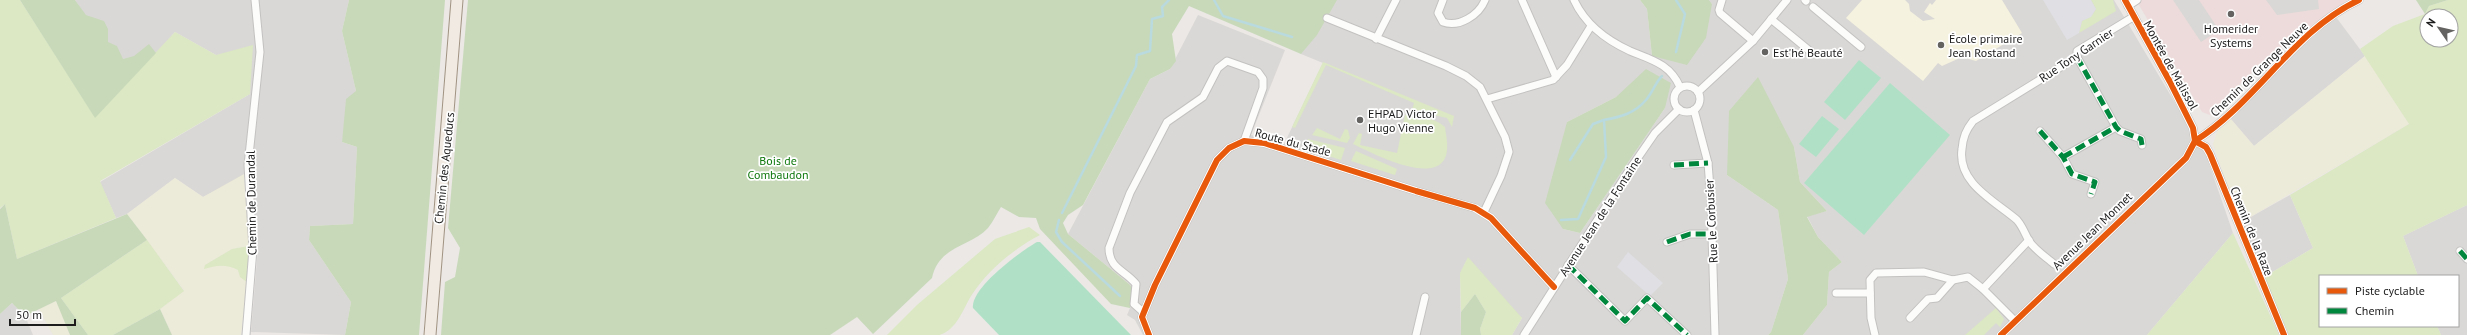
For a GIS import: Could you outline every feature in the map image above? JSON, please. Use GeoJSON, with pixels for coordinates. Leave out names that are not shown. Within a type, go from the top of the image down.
{"type":"FeatureCollection","features":[{"type":"Feature","properties":{"kind":"main road","name":"Chemin des Aqueducs"},"geometry":{"type":"LineString","coordinates":[[430,335],[458,0]]}},
{"type":"Feature","properties":{"kind":"street","name":"Chemin de Durandal"},"geometry":{"type":"LineString","coordinates":[[246,335],[253,250],[248,164],[260,52],[255,0]]}},
{"type":"Feature","properties":{"kind":"street"},"geometry":{"type":"LineString","coordinates":[[1376,39],[1396,0]]}},
{"type":"Feature","properties":{"kind":"street"},"geometry":{"type":"LineString","coordinates":[[1443,0],[1438,13],[1442,22],[1447,23],[1465,20],[1477,12],[1485,0]]}},
{"type":"Feature","properties":{"kind":"street"},"geometry":{"type":"LineString","coordinates":[[1522,0],[1556,77]]}},
{"type":"Feature","properties":{"kind":"street"},"geometry":{"type":"LineString","coordinates":[[1574,0],[1580,13],[1591,26],[1629,50],[1656,61],[1669,69],[1675,76],[1680,87]]}},
{"type":"Feature","properties":{"kind":"street"},"geometry":{"type":"LineString","coordinates":[[1722,0],[1719,10],[1720,14],[1753,41]]}},
{"type":"Feature","properties":{"kind":"street"},"geometry":{"type":"LineString","coordinates":[[1698,92],[1753,41],[1787,0]]}},
{"type":"Feature","properties":{"kind":"street"},"geometry":{"type":"LineString","coordinates":[[2126,3],[2137,0]]}},
{"type":"Feature","properties":{"kind":"street","name":"Chemin de Grange Neuve"},"geometry":{"type":"LineString","coordinates":[[2195,141],[2210,132],[2283,59],[2322,24],[2359,0]]}},
{"type":"Feature","properties":{"kind":"street","name":"Montée de Malissol"},"geometry":{"type":"LineString","coordinates":[[2126,3],[2170,82],[2193,128],[2195,141]]}},
{"type":"Feature","properties":{"kind":"street"},"geometry":{"type":"LineString","coordinates":[[1813,7],[1861,48]]}},
{"type":"Feature","properties":{"kind":"street","name":"Rue Tony Garnier"},"geometry":{"type":"LineString","coordinates":[[2054,264],[2028,240],[2024,228],[1975,186],[1962,167],[1961,152],[1967,129],[1973,121],[2076,57],[2077,51],[2133,17]]}},
{"type":"Feature","properties":{"kind":"street"},"geometry":{"type":"LineString","coordinates":[[1327,18],[1466,76],[1480,87],[1505,137],[1509,152],[1501,176],[1484,212],[1554,287]]}},
{"type":"Feature","properties":{"kind":"street"},"geometry":{"type":"LineString","coordinates":[[1771,19],[1811,52]]}},
{"type":"Feature","properties":{"kind":"street"},"geometry":{"type":"LineString","coordinates":[[1487,99],[1547,83],[1556,77],[1567,65],[1591,26]]}},
{"type":"Feature","properties":{"kind":"street"},"geometry":{"type":"LineString","coordinates":[[2076,57],[2116,127],[2120,131],[2141,139],[2142,145]]}},
{"type":"Feature","properties":{"kind":"street"},"geometry":{"type":"LineString","coordinates":[[1149,335],[1143,325],[1143,312],[1134,304],[1136,284],[1114,267],[1109,256],[1109,248],[1130,194],[1167,122],[1203,97],[1218,68],[1227,61],[1258,72],[1263,79],[1263,88],[1244,141]]}},
{"type":"Feature","properties":{"kind":"street"},"geometry":{"type":"LineString","coordinates":[[1680,87],[1693,87],[1698,92],[1699,103],[1694,110],[1688,112],[1679,109],[1674,99],[1680,87]]}},
{"type":"Feature","properties":{"kind":"street","name":"Avenue Jean de la Fontaine"},"geometry":{"type":"LineString","coordinates":[[1527,333],[1554,287],[1648,142],[1679,109]]}},
{"type":"Feature","properties":{"kind":"street","name":"Rue le Corbusier"},"geometry":{"type":"LineString","coordinates":[[1694,110],[1708,163],[1715,335]]}},
{"type":"Feature","properties":{"kind":"street"},"geometry":{"type":"LineString","coordinates":[[2063,157],[2116,127]]}},
{"type":"Feature","properties":{"kind":"street"},"geometry":{"type":"LineString","coordinates":[[2040,131],[2063,157],[2074,176],[2095,182],[2091,194]]}},
{"type":"Feature","properties":{"kind":"street","name":"Route du Stade"},"geometry":{"type":"LineString","coordinates":[[1143,312],[1217,160],[1229,148],[1244,141],[1264,143],[1317,158],[1484,212]]}},
{"type":"Feature","properties":{"kind":"street","name":"Avenue Jean Monnet"},"geometry":{"type":"LineString","coordinates":[[2001,335],[2186,158],[2195,141]]}},
{"type":"Feature","properties":{"kind":"street","name":"Chemin de la Raze"},"geometry":{"type":"LineString","coordinates":[[2195,141],[2206,147],[2210,154],[2284,335]]}},
{"type":"Feature","properties":{"kind":"street"},"geometry":{"type":"LineString","coordinates":[[1674,165],[1708,163]]}},
{"type":"Feature","properties":{"kind":"street"},"geometry":{"type":"LineString","coordinates":[[1667,242],[1690,234],[1712,234]]}},
{"type":"Feature","properties":{"kind":"street"},"geometry":{"type":"LineString","coordinates":[[1983,289],[2028,240]]}},
{"type":"Feature","properties":{"kind":"street"},"geometry":{"type":"LineString","coordinates":[[2460,251],[2467,259]]}},
{"type":"Feature","properties":{"kind":"street"},"geometry":{"type":"LineString","coordinates":[[1568,265],[1625,321],[1647,298],[1687,335]]}},
{"type":"Feature","properties":{"kind":"street"},"geometry":{"type":"LineString","coordinates":[[1875,335],[1871,318],[1870,280],[1876,273],[1924,272],[1953,280],[1968,277],[1983,289],[2015,321]]}},
{"type":"Feature","properties":{"kind":"street"},"geometry":{"type":"LineString","coordinates":[[1910,318],[1928,299],[1937,298],[1953,280]]}},
{"type":"Feature","properties":{"kind":"street"},"geometry":{"type":"LineString","coordinates":[[1836,293],[1870,293]]}},
{"type":"Feature","properties":{"kind":"street"},"geometry":{"type":"LineString","coordinates":[[1416,335],[1425,297]]}},
{"type":"Feature","properties":{"kind":"shaded area"},"geometry":{"type":"Polygon","coordinates":[[[75,0],[349,0],[342,31],[356,91],[342,142],[357,147],[353,224],[310,226],[309,240],[351,302],[345,335],[251,332],[258,248],[251,172],[203,197],[175,178],[127,214],[116,218],[100,182],[250,94],[216,55],[175,32],[156,53],[122,70],[75,0]]]}},
{"type":"Feature","properties":{"kind":"shaded area"},"geometry":{"type":"Polygon","coordinates":[[[1336,0],[1640,0],[1647,9],[1652,56],[1712,4],[1709,0],[2114,0],[2206,155],[2233,233],[2147,335],[1803,335],[1827,305],[1829,272],[1842,262],[1818,237],[1807,216],[1827,211],[1800,182],[1794,147],[1727,175],[1778,210],[1788,279],[1771,332],[1768,335],[1512,335],[1522,318],[1460,273],[1461,335],[1143,335],[1135,320],[1127,315],[1130,308],[1129,284],[1068,234],[1150,79],[1170,69],[1198,15],[1285,50],[1251,135],[1284,144],[1323,63],[1301,54],[1297,42],[1336,0]],[[1616,97],[1567,122],[1563,229],[1580,233],[1665,108],[1616,97]]]}},
{"type":"Feature","properties":{"kind":"shaded area","name":"École primaire Jean Rostand"},"geometry":{"type":"Polygon","coordinates":[[[1862,0],[1905,0],[1909,4],[1910,11],[1923,21],[1935,19],[1924,12],[1930,3],[1932,5],[1936,0],[2002,0],[2022,33],[1976,61],[1962,57],[1942,66],[1938,63],[1923,81],[1846,18],[1862,0]]]}},
{"type":"Feature","properties":{"kind":"shaded area"},"geometry":{"type":"Polygon","coordinates":[[[2043,0],[2091,0],[2096,9],[2091,17],[2082,21],[2079,33],[2067,40],[2043,0]]]}},
{"type":"Feature","properties":{"kind":"shaded area"},"geometry":{"type":"Polygon","coordinates":[[[2136,0],[2348,0],[2279,49],[2248,76],[2210,115],[2202,112],[2136,0]]]}},
{"type":"Feature","properties":{"kind":"shaded area"},"geometry":{"type":"Polygon","coordinates":[[[2173,0],[2199,0],[2219,30],[2201,42],[2173,0]]]}},
{"type":"Feature","properties":{"kind":"shaded area"},"geometry":{"type":"Polygon","coordinates":[[[2266,0],[2318,0],[2319,9],[2277,15],[2266,0]]]}},
{"type":"Feature","properties":{"kind":"shaded area"},"geometry":{"type":"Polygon","coordinates":[[[2336,17],[2365,56],[2254,146],[2230,118],[2283,63],[2336,17]]]}},
{"type":"Feature","properties":{"kind":"shaded area"},"geometry":{"type":"Polygon","coordinates":[[[2365,56],[2409,124],[2240,223],[2213,144],[2217,132],[2230,118],[2254,146],[2365,56]]]}},
{"type":"Feature","properties":{"kind":"shaded area"},"geometry":{"type":"Polygon","coordinates":[[[1745,57],[1756,73],[1721,106],[1709,93],[1745,57]]]}},
{"type":"Feature","properties":{"kind":"shaded area"},"geometry":{"type":"Polygon","coordinates":[[[1326,65],[1415,103],[1410,114],[1359,97],[1356,104],[1325,90],[1302,141],[1292,136],[1326,65]]]}},
{"type":"Feature","properties":{"kind":"shaded area"},"geometry":{"type":"Polygon","coordinates":[[[1400,163],[1415,168],[1428,169],[1440,164],[1451,167],[1452,186],[1436,181],[1434,188],[1396,176],[1400,163]]]}},
{"type":"Feature","properties":{"kind":"shaded area"},"geometry":{"type":"Polygon","coordinates":[[[244,174],[249,246],[232,249],[205,265],[205,268],[214,265],[231,266],[238,270],[247,282],[241,335],[172,335],[160,309],[184,290],[127,214],[175,178],[203,197],[244,174]]]}},
{"type":"Feature","properties":{"kind":"shaded area"},"geometry":{"type":"Polygon","coordinates":[[[2290,195],[2313,248],[2264,277],[2240,223],[2290,195]]]}},
{"type":"Feature","properties":{"kind":"shaded area"},"geometry":{"type":"Polygon","coordinates":[[[2467,205],[2467,335],[2441,335],[2437,327],[2459,327],[2459,275],[2418,275],[2403,236],[2467,205]]]}},
{"type":"Feature","properties":{"kind":"shaded area"},"geometry":{"type":"Polygon","coordinates":[[[1628,252],[1663,283],[1650,296],[1617,267],[1628,252]]]}},
{"type":"Feature","properties":{"kind":"shaded area"},"geometry":{"type":"Polygon","coordinates":[[[56,301],[70,335],[53,335],[39,309],[56,301]]]}},
{"type":"Feature","properties":{"kind":"shaded area"},"geometry":{"type":"Polygon","coordinates":[[[12,303],[25,316],[33,335],[0,335],[0,314],[12,303]]]}},
{"type":"Feature","properties":{"kind":"green space"},"geometry":{"type":"Polygon","coordinates":[[[0,0],[20,0],[95,117],[175,32],[216,55],[253,45],[250,94],[100,181],[116,218],[17,259],[5,204],[0,208],[0,0]]]}},
{"type":"Feature","properties":{"kind":"green space"},"geometry":{"type":"Polygon","coordinates":[[[20,0],[75,0],[86,15],[104,21],[108,29],[108,42],[117,46],[123,59],[134,56],[149,44],[156,53],[95,118],[20,0]]]}},
{"type":"Feature","properties":{"kind":"green space"},"geometry":{"type":"Polygon","coordinates":[[[349,0],[445,0],[419,335],[345,335],[351,302],[309,240],[310,226],[353,224],[357,147],[342,142],[346,99],[356,91],[342,31],[349,0]]]}},
{"type":"Feature","properties":{"kind":"green space","name":"Bois de Combaudon"},"geometry":{"type":"Polygon","coordinates":[[[468,0],[1337,0],[1317,35],[1301,54],[1189,6],[1172,34],[1176,61],[1170,69],[1150,79],[1083,205],[1068,215],[1063,223],[1068,234],[1129,284],[1133,289],[1130,308],[1111,304],[1040,229],[1036,218],[1019,217],[1001,207],[988,228],[941,259],[932,278],[873,334],[857,317],[830,335],[441,335],[445,282],[455,277],[460,248],[448,228],[468,0]]]}},
{"type":"Feature","properties":{"kind":"green space"},"geometry":{"type":"Polygon","coordinates":[[[1640,0],[1709,0],[1712,4],[1706,38],[1687,65],[1652,56],[1647,9],[1640,0]]]}},
{"type":"Feature","properties":{"kind":"green space"},"geometry":{"type":"Polygon","coordinates":[[[2091,0],[2113,0],[2116,11],[2079,33],[2082,21],[2092,15],[2096,9],[2091,0]]]}},
{"type":"Feature","properties":{"kind":"green space"},"geometry":{"type":"Polygon","coordinates":[[[2416,0],[2448,0],[2429,6],[2428,8],[2421,8],[2416,0]]]}},
{"type":"Feature","properties":{"kind":"green space"},"geometry":{"type":"Polygon","coordinates":[[[2448,0],[2467,0],[2467,205],[2403,236],[2418,275],[2319,275],[2319,327],[2437,327],[2441,335],[2289,335],[2264,277],[2313,248],[2290,195],[2409,124],[2360,49],[2393,26],[2419,16],[2419,48],[2459,48],[2459,8],[2428,8],[2429,6],[2448,0]]]}},
{"type":"Feature","properties":{"kind":"green space"},"geometry":{"type":"Polygon","coordinates":[[[1859,60],[1881,78],[1845,120],[1824,102],[1859,60]]]}},
{"type":"Feature","properties":{"kind":"green space"},"geometry":{"type":"Polygon","coordinates":[[[1323,62],[1454,116],[1452,127],[1447,118],[1412,110],[1414,103],[1326,65],[1295,128],[1292,127],[1323,62]]]}},
{"type":"Feature","properties":{"kind":"green space"},"geometry":{"type":"Polygon","coordinates":[[[1646,69],[1671,83],[1665,108],[1580,233],[1563,229],[1545,203],[1567,122],[1616,97],[1646,69]]]}},
{"type":"Feature","properties":{"kind":"green space"},"geometry":{"type":"Polygon","coordinates":[[[1758,77],[1794,147],[1800,182],[1827,211],[1807,217],[1818,237],[1842,262],[1829,272],[1827,305],[1803,335],[1768,335],[1771,332],[1788,279],[1778,210],[1727,175],[1729,111],[1758,77]]]}},
{"type":"Feature","properties":{"kind":"green space"},"geometry":{"type":"Polygon","coordinates":[[[1890,83],[1950,135],[1864,235],[1804,183],[1890,83]]]}},
{"type":"Feature","properties":{"kind":"green space"},"geometry":{"type":"Polygon","coordinates":[[[1405,115],[1431,119],[1445,127],[1447,152],[1444,160],[1437,166],[1426,168],[1400,164],[1373,154],[1353,144],[1359,133],[1362,134],[1360,145],[1397,153],[1405,115]]]}},
{"type":"Feature","properties":{"kind":"green space"},"geometry":{"type":"Polygon","coordinates":[[[1822,116],[1839,129],[1816,157],[1799,144],[1822,116]]]}},
{"type":"Feature","properties":{"kind":"green space"},"geometry":{"type":"Polygon","coordinates":[[[1317,128],[1340,139],[1345,129],[1348,130],[1350,138],[1347,143],[1312,135],[1317,128]]]}},
{"type":"Feature","properties":{"kind":"green space"},"geometry":{"type":"Polygon","coordinates":[[[1308,139],[1345,148],[1341,160],[1304,148],[1308,139]]]}},
{"type":"Feature","properties":{"kind":"green space"},"geometry":{"type":"Polygon","coordinates":[[[1356,151],[1397,169],[1395,175],[1351,161],[1356,151]]]}},
{"type":"Feature","properties":{"kind":"green space"},"geometry":{"type":"Polygon","coordinates":[[[5,204],[17,259],[127,214],[147,240],[61,298],[88,335],[70,335],[56,301],[25,316],[12,303],[0,314],[0,209],[5,204]]]}},
{"type":"Feature","properties":{"kind":"green space"},"geometry":{"type":"Polygon","coordinates":[[[1029,227],[1040,235],[1021,246],[1003,260],[979,284],[951,329],[939,335],[887,335],[917,305],[995,239],[1029,227]]]}},
{"type":"Feature","properties":{"kind":"green space"},"geometry":{"type":"Polygon","coordinates":[[[2233,233],[2279,335],[2147,335],[2233,233]]]}},
{"type":"Feature","properties":{"kind":"green space"},"geometry":{"type":"Polygon","coordinates":[[[147,240],[184,291],[160,309],[113,335],[88,335],[61,298],[147,240]]]}},
{"type":"Feature","properties":{"kind":"green space"},"geometry":{"type":"Polygon","coordinates":[[[1037,242],[1040,242],[1131,335],[999,335],[973,308],[974,300],[979,291],[998,271],[1020,253],[1037,242]]]}},
{"type":"Feature","properties":{"kind":"green space"},"geometry":{"type":"Polygon","coordinates":[[[249,246],[247,282],[240,277],[238,270],[230,267],[217,266],[204,269],[205,265],[232,249],[249,246]]]}},
{"type":"Feature","properties":{"kind":"green space"},"geometry":{"type":"Polygon","coordinates":[[[1468,257],[1522,318],[1512,335],[1481,335],[1480,329],[1486,312],[1475,294],[1461,312],[1460,273],[1468,257]]]}},
{"type":"Feature","properties":{"kind":"green space"},"geometry":{"type":"Polygon","coordinates":[[[1475,294],[1486,312],[1480,329],[1481,335],[1461,335],[1461,312],[1475,294]]]}},
{"type":"Feature","properties":{"kind":"green space"},"geometry":{"type":"Polygon","coordinates":[[[1996,308],[2004,319],[2000,327],[1996,323],[1984,335],[1965,335],[1996,308]]]}},
{"type":"Feature","properties":{"kind":"green space"},"geometry":{"type":"Polygon","coordinates":[[[160,309],[172,335],[113,335],[160,309]]]}},
{"type":"Feature","properties":{"kind":"waterway"},"geometry":{"type":"LineString","coordinates":[[1062,213],[1136,66],[1137,55],[1150,51],[1152,19],[1163,16],[1162,7],[1169,0]]}},
{"type":"Feature","properties":{"kind":"waterway"},"geometry":{"type":"LineString","coordinates":[[1214,0],[1223,16],[1292,37]]}},
{"type":"Feature","properties":{"kind":"waterway"},"geometry":{"type":"LineString","coordinates":[[1676,0],[1685,14],[1676,52]]}},
{"type":"Feature","properties":{"kind":"waterway"},"geometry":{"type":"LineString","coordinates":[[1561,220],[1578,219],[1606,157],[1604,120],[1622,116],[1637,108],[1648,97],[1662,76]]}},
{"type":"Feature","properties":{"kind":"waterway"},"geometry":{"type":"LineString","coordinates":[[1570,160],[1593,124],[1604,120]]}},
{"type":"Feature","properties":{"kind":"waterway"},"geometry":{"type":"LineString","coordinates":[[1059,220],[1056,232],[1062,242],[1120,296]]}},
{"type":"Feature","properties":{"kind":"marked path"},"geometry":{"type":"LineString","coordinates":[[2077,57],[2116,127],[2120,131],[2141,139],[2142,145]]}},
{"type":"Feature","properties":{"kind":"marked path"},"geometry":{"type":"LineString","coordinates":[[2063,157],[2116,127]]}},
{"type":"Feature","properties":{"kind":"marked path"},"geometry":{"type":"LineString","coordinates":[[2040,131],[2063,157],[2072,174],[2095,182],[2091,194]]}},
{"type":"Feature","properties":{"kind":"marked path"},"geometry":{"type":"LineString","coordinates":[[1674,165],[1708,163]]}},
{"type":"Feature","properties":{"kind":"marked path"},"geometry":{"type":"LineString","coordinates":[[1667,242],[1690,234],[1712,234]]}},
{"type":"Feature","properties":{"kind":"marked path"},"geometry":{"type":"LineString","coordinates":[[2460,251],[2467,259]]}},
{"type":"Feature","properties":{"kind":"marked path"},"geometry":{"type":"LineString","coordinates":[[1568,265],[1625,321],[1647,298],[1687,335]]}},
{"type":"Feature","properties":{"kind":"cycle path"},"geometry":{"type":"LineString","coordinates":[[2001,335],[2186,158],[2195,141],[2193,128],[2170,82],[2125,0]]}},
{"type":"Feature","properties":{"kind":"cycle path"},"geometry":{"type":"LineString","coordinates":[[2195,141],[2217,125],[2237,107],[2294,48],[2314,30],[2336,13],[2359,0]]}},
{"type":"Feature","properties":{"kind":"cycle path"},"geometry":{"type":"LineString","coordinates":[[1149,335],[1142,317],[1155,285],[1217,160],[1229,148],[1244,141],[1264,143],[1475,208],[1491,218],[1554,287]]}},
{"type":"Feature","properties":{"kind":"cycle path"},"geometry":{"type":"LineString","coordinates":[[2195,141],[2206,147],[2210,154],[2284,335]]}},
{"type":"Feature","properties":{"kind":"place","name":"Homerider Systems"},"geometry":{"type":"Point","coordinates":[2231,14]}},
{"type":"Feature","properties":{"kind":"place","name":"École primaire Jean Rostand"},"geometry":{"type":"Point","coordinates":[1941,45]}},
{"type":"Feature","properties":{"kind":"place","name":"Est'hé Beauté"},"geometry":{"type":"Point","coordinates":[1765,52]}},
{"type":"Feature","properties":{"kind":"place","name":"EHPAD Victor Hugo Vienne"},"geometry":{"type":"Point","coordinates":[1360,120]}}]}
